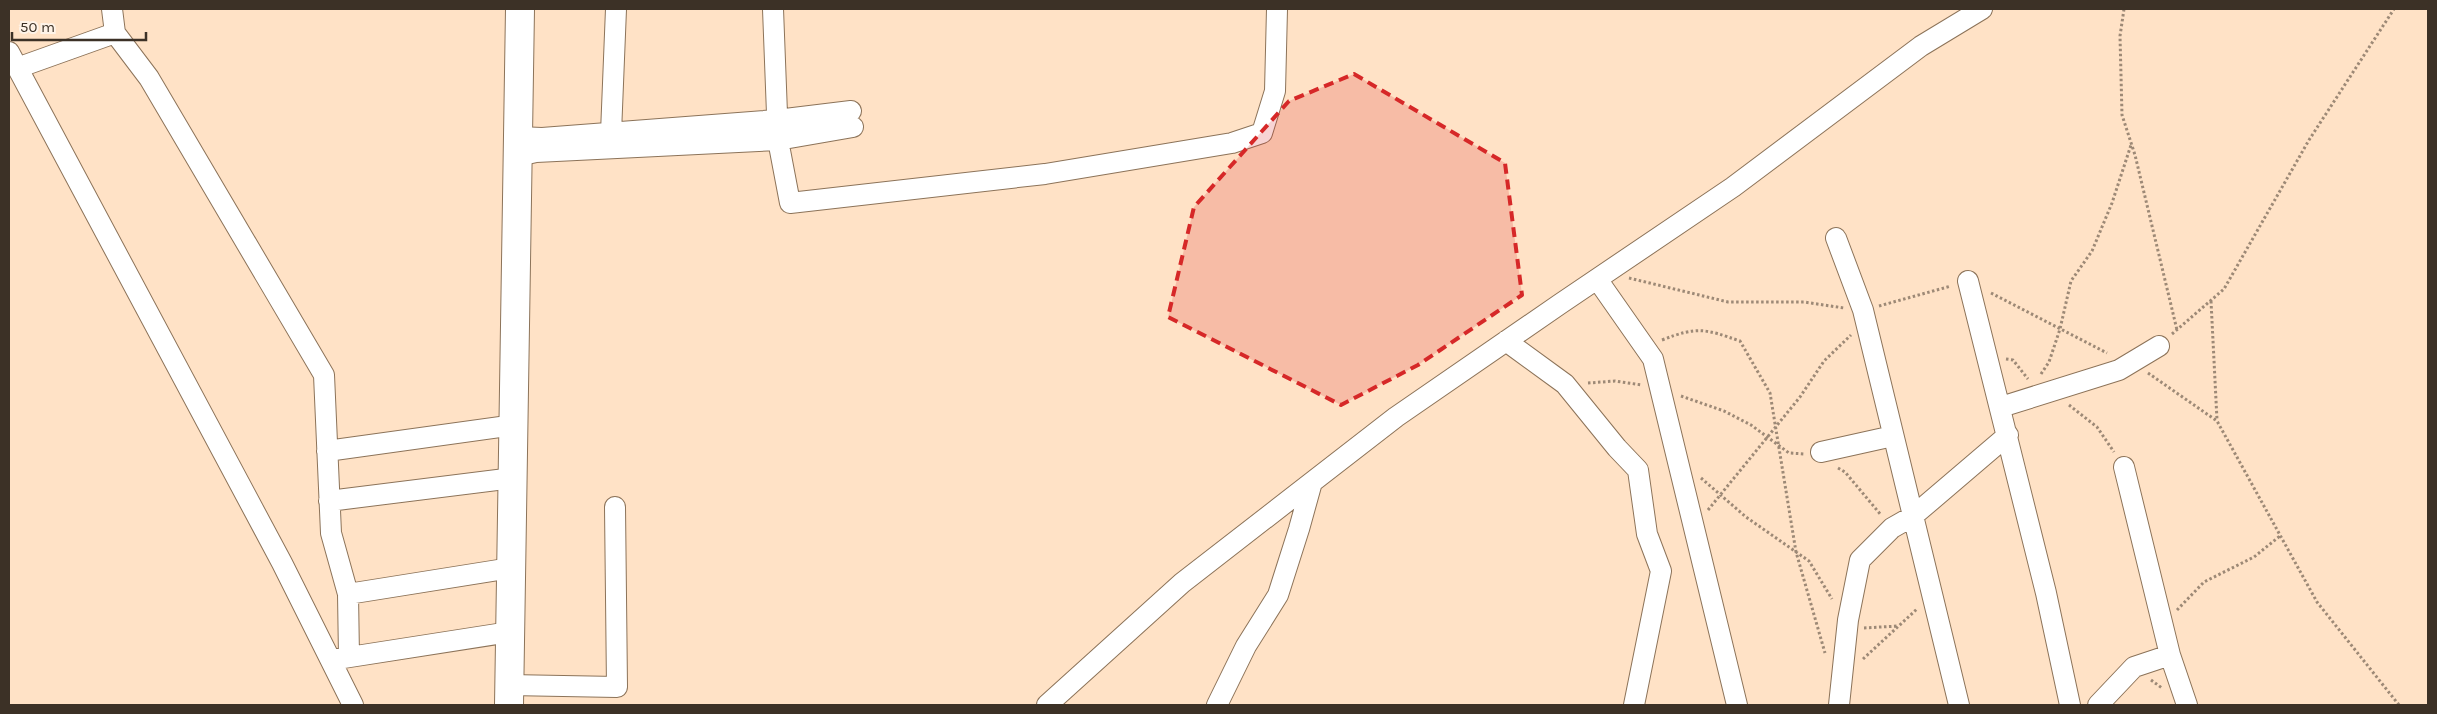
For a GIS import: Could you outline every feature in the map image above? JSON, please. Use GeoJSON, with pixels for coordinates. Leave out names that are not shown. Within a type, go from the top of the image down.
{"type":"FeatureCollection","features":[{"type":"Feature","properties":{"kind":"main road"},"geometry":{"type":"LineString","coordinates":[[509,695],[520,9]]}},
{"type":"Feature","properties":{"kind":"street"},"geometry":{"type":"LineString","coordinates":[[112,9],[115,32],[149,78],[324,375],[331,533],[348,594],[340,658]]}},
{"type":"Feature","properties":{"kind":"street"},"geometry":{"type":"LineString","coordinates":[[611,133],[616,9]]}},
{"type":"Feature","properties":{"kind":"street"},"geometry":{"type":"LineString","coordinates":[[773,9],[778,130],[790,203],[1045,174],[1232,143],[1262,133],[1275,91],[1277,9]]}},
{"type":"Feature","properties":{"kind":"street"},"geometry":{"type":"LineString","coordinates":[[1047,705],[1182,583],[1396,417],[1597,278],[1733,187],[1921,46],[1982,9]]}},
{"type":"Feature","properties":{"kind":"street"},"geometry":{"type":"LineString","coordinates":[[115,32],[13,60],[282,563],[340,658],[353,705]]}},
{"type":"Feature","properties":{"kind":"street"},"geometry":{"type":"LineString","coordinates":[[518,147],[536,152],[778,130],[852,119]]}},
{"type":"Feature","properties":{"kind":"street"},"geometry":{"type":"LineString","coordinates":[[518,147],[611,133],[778,130]]}},
{"type":"Feature","properties":{"kind":"street"},"geometry":{"type":"LineString","coordinates":[[1836,238],[1864,316],[1959,705]]}},
{"type":"Feature","properties":{"kind":"street"},"geometry":{"type":"LineString","coordinates":[[1597,278],[1653,359],[1737,705]]}},
{"type":"Feature","properties":{"kind":"street"},"geometry":{"type":"LineString","coordinates":[[1968,281],[2008,435],[2046,593],[2070,705]]}},
{"type":"Feature","properties":{"kind":"street"},"geometry":{"type":"LineString","coordinates":[[1506,341],[1565,384],[1617,448],[1638,470],[1647,534],[1661,571],[1634,705]]}},
{"type":"Feature","properties":{"kind":"street"},"geometry":{"type":"LineString","coordinates":[[2001,407],[2118,370],[2159,346]]}},
{"type":"Feature","properties":{"kind":"street"},"geometry":{"type":"LineString","coordinates":[[327,451],[514,425]]}},
{"type":"Feature","properties":{"kind":"street"},"geometry":{"type":"LineString","coordinates":[[1839,705],[1848,620],[1860,560],[1892,528],[1913,516],[2008,435]]}},
{"type":"Feature","properties":{"kind":"street"},"geometry":{"type":"LineString","coordinates":[[1822,458],[1894,436]]}},
{"type":"Feature","properties":{"kind":"street"},"geometry":{"type":"LineString","coordinates":[[2124,467],[2170,655],[2187,705]]}},
{"type":"Feature","properties":{"kind":"street"},"geometry":{"type":"LineString","coordinates":[[329,501],[513,478]]}},
{"type":"Feature","properties":{"kind":"street"},"geometry":{"type":"LineString","coordinates":[[1217,705],[1246,646],[1278,595],[1300,529],[1312,482]]}},
{"type":"Feature","properties":{"kind":"street"},"geometry":{"type":"LineString","coordinates":[[509,695],[617,687],[615,507]]}},
{"type":"Feature","properties":{"kind":"street"},"geometry":{"type":"LineString","coordinates":[[348,594],[511,568]]}},
{"type":"Feature","properties":{"kind":"street"},"geometry":{"type":"LineString","coordinates":[[340,658],[510,632]]}},
{"type":"Feature","properties":{"kind":"street"},"geometry":{"type":"LineString","coordinates":[[2098,705],[2134,667],[2170,655]]}},
{"type":"Feature","properties":{"kind":"path"},"geometry":{"type":"LineString","coordinates":[[2124,9],[2120,36],[2122,115],[2131,144],[2177,330]]}},
{"type":"Feature","properties":{"kind":"path"},"geometry":{"type":"LineString","coordinates":[[2159,346],[2224,289],[2310,140],[2394,9]]}},
{"type":"Feature","properties":{"kind":"path"},"geometry":{"type":"LineString","coordinates":[[2024,400],[2049,362],[2060,329],[2072,281],[2092,251],[2112,203],[2131,144]]}},
{"type":"Feature","properties":{"kind":"path"},"geometry":{"type":"LineString","coordinates":[[1617,265],[1631,280],[1728,302],[1804,302],[1864,316]]}},
{"type":"Feature","properties":{"kind":"path"},"geometry":{"type":"LineString","coordinates":[[1694,529],[1720,494],[1800,397],[1824,361],[1864,316],[1968,281],[2104,352],[2132,362],[2217,421]]}},
{"type":"Feature","properties":{"kind":"path"},"geometry":{"type":"LineString","coordinates":[[2211,301],[2217,421],[2317,602],[2399,705]]}},
{"type":"Feature","properties":{"kind":"path"},"geometry":{"type":"LineString","coordinates":[[1643,345],[1686,331],[1707,329],[1740,340],[1770,393],[1796,552],[1831,675],[1842,680],[1932,595]]}},
{"type":"Feature","properties":{"kind":"path"},"geometry":{"type":"LineString","coordinates":[[1565,384],[1615,381],[1660,388],[1724,411],[1751,425],[1790,453],[1822,458],[1845,472],[1892,528]]}},
{"type":"Feature","properties":{"kind":"path"},"geometry":{"type":"LineString","coordinates":[[1677,460],[1746,517],[1809,561],[1840,612],[1857,629],[1899,626]]}},
{"type":"Feature","properties":{"kind":"path"},"geometry":{"type":"LineString","coordinates":[[2162,624],[2204,582],[2254,557],[2280,536]]}},
{"type":"Feature","properties":{"kind":"highlighted area"},"geometry":{"type":"Polygon","coordinates":[[[1354,74],[1505,163],[1522,295],[1418,365],[1341,405],[1168,317],[1194,207],[1289,101],[1354,74]]]}}]}
